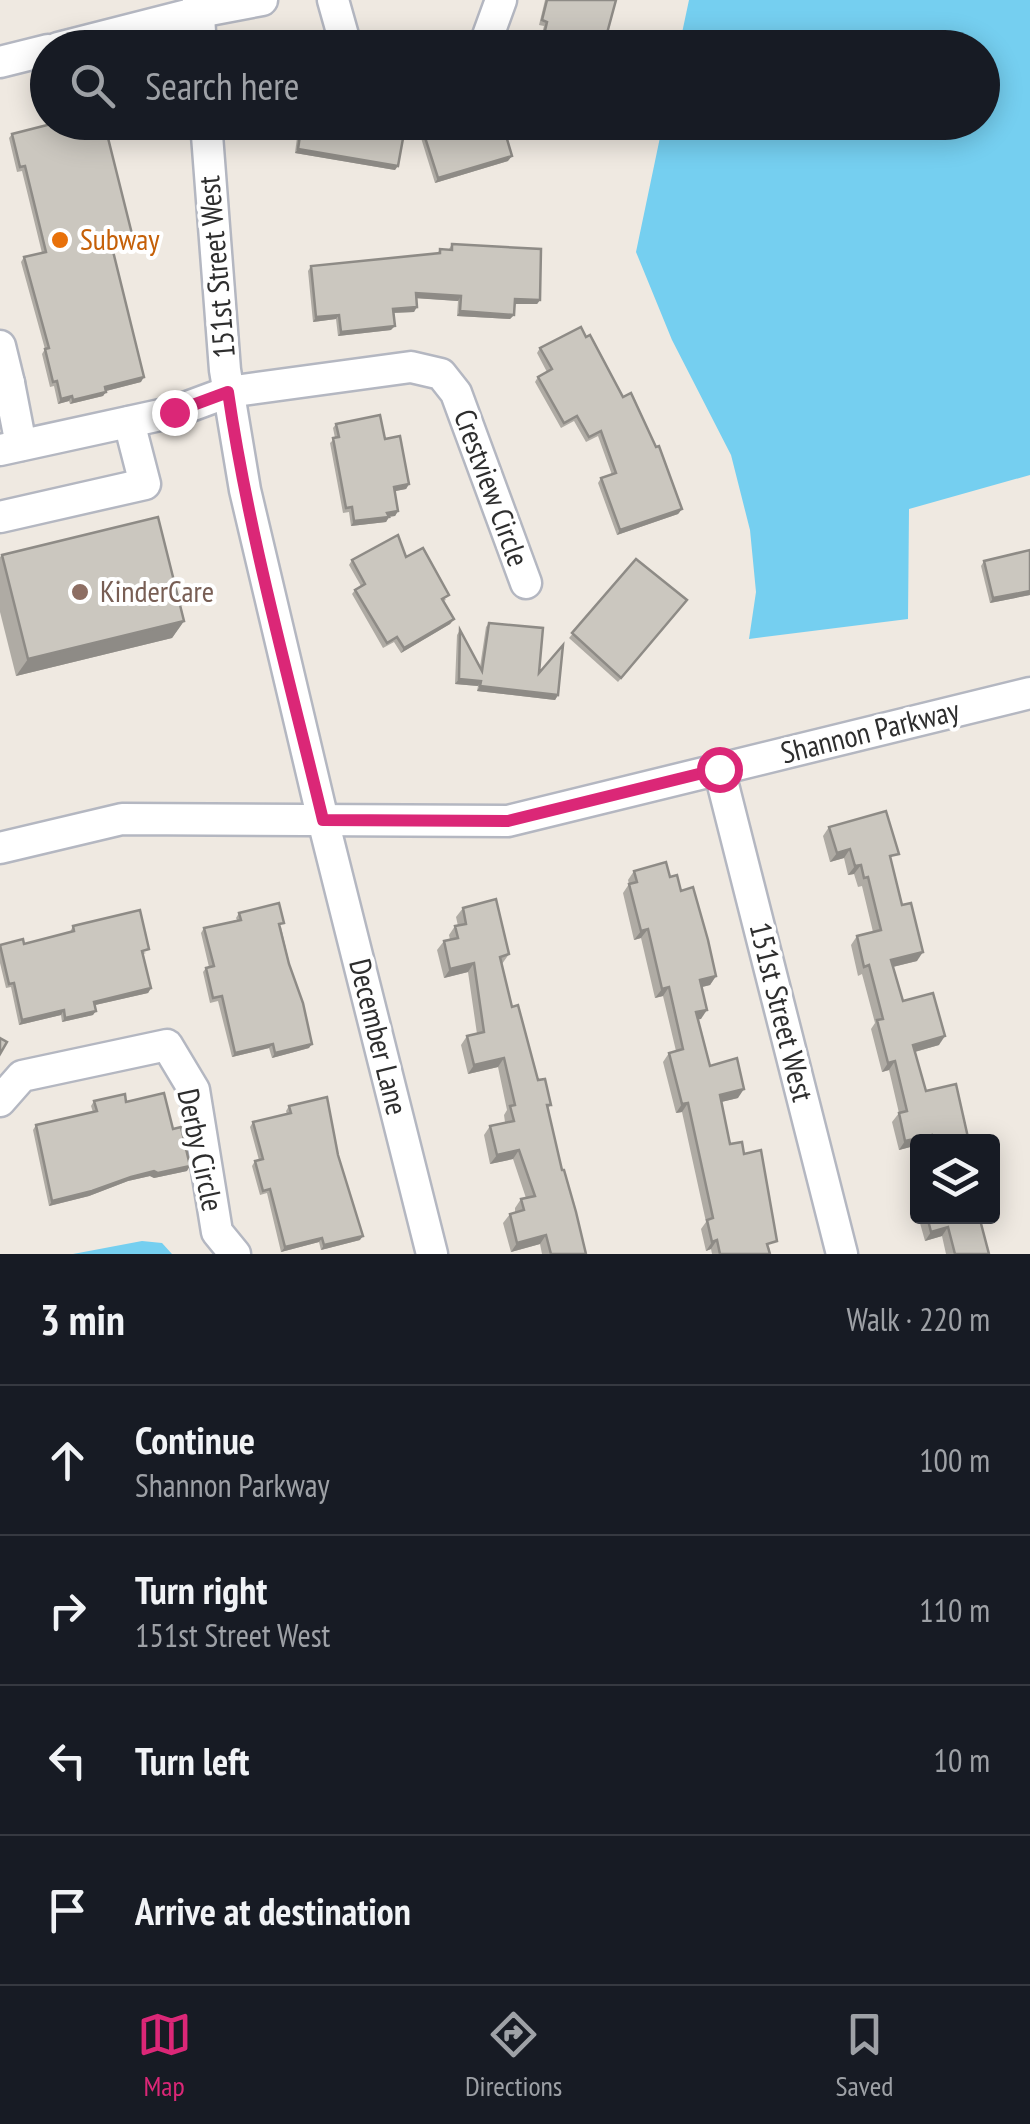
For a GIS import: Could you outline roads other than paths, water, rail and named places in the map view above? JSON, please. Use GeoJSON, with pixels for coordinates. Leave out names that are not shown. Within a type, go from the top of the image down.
{"type":"FeatureCollection","features":[{"type":"Feature","properties":{"kind":"street"},"geometry":{"type":"LineString","coordinates":[[118,30],[198,6],[262,0]]}},
{"type":"Feature","properties":{"kind":"street"},"geometry":{"type":"LineString","coordinates":[[333,0],[341,30]]}},
{"type":"Feature","properties":{"kind":"street"},"geometry":{"type":"LineString","coordinates":[[490,30],[501,0]]}},
{"type":"Feature","properties":{"kind":"street"},"geometry":{"type":"LineString","coordinates":[[0,62],[30,54]]}},
{"type":"Feature","properties":{"kind":"street","name":"151st Street West"},"geometry":{"type":"LineString","coordinates":[[207,140],[228,392],[248,508],[323,820]]}},
{"type":"Feature","properties":{"kind":"street"},"geometry":{"type":"LineString","coordinates":[[0,346],[11,447],[174,412],[228,392]]}},
{"type":"Feature","properties":{"kind":"street","name":"Crestview Circle"},"geometry":{"type":"LineString","coordinates":[[228,392],[410,367],[441,374],[456,393],[526,582]]}},
{"type":"Feature","properties":{"kind":"street"},"geometry":{"type":"LineString","coordinates":[[0,517],[144,484],[129,422]]}},
{"type":"Feature","properties":{"kind":"street","name":"Shannon Parkway"},"geometry":{"type":"LineString","coordinates":[[0,848],[122,819],[508,821],[1030,693]]}},
{"type":"Feature","properties":{"kind":"street","name":"151st Street West"},"geometry":{"type":"LineString","coordinates":[[719,769],[842,1254]]}},
{"type":"Feature","properties":{"kind":"street","name":"December Lane"},"geometry":{"type":"LineString","coordinates":[[323,820],[432,1254]]}},
{"type":"Feature","properties":{"kind":"street","name":"Derby Circle"},"geometry":{"type":"LineString","coordinates":[[0,1101],[22,1076],[166,1046],[194,1090],[217,1232],[235,1254]]}},
{"type":"Feature","properties":{"kind":"water"},"geometry":{"type":"Polygon","coordinates":[[[689,0],[1030,0],[1030,475],[909,509],[908,619],[749,639],[756,592],[750,530],[731,455],[672,340],[636,252],[659,140],[1000,140],[1000,30],[683,30],[689,0]]]}},
{"type":"Feature","properties":{"kind":"water"},"geometry":{"type":"Polygon","coordinates":[[[142,1241],[162,1243],[172,1254],[73,1254],[142,1241]]]}},
{"type":"Feature","properties":{"kind":"place","name":"Subway"},"geometry":{"type":"Point","coordinates":[60,240]}},
{"type":"Feature","properties":{"kind":"place","name":"KinderCare"},"geometry":{"type":"Point","coordinates":[80,592]}}]}
